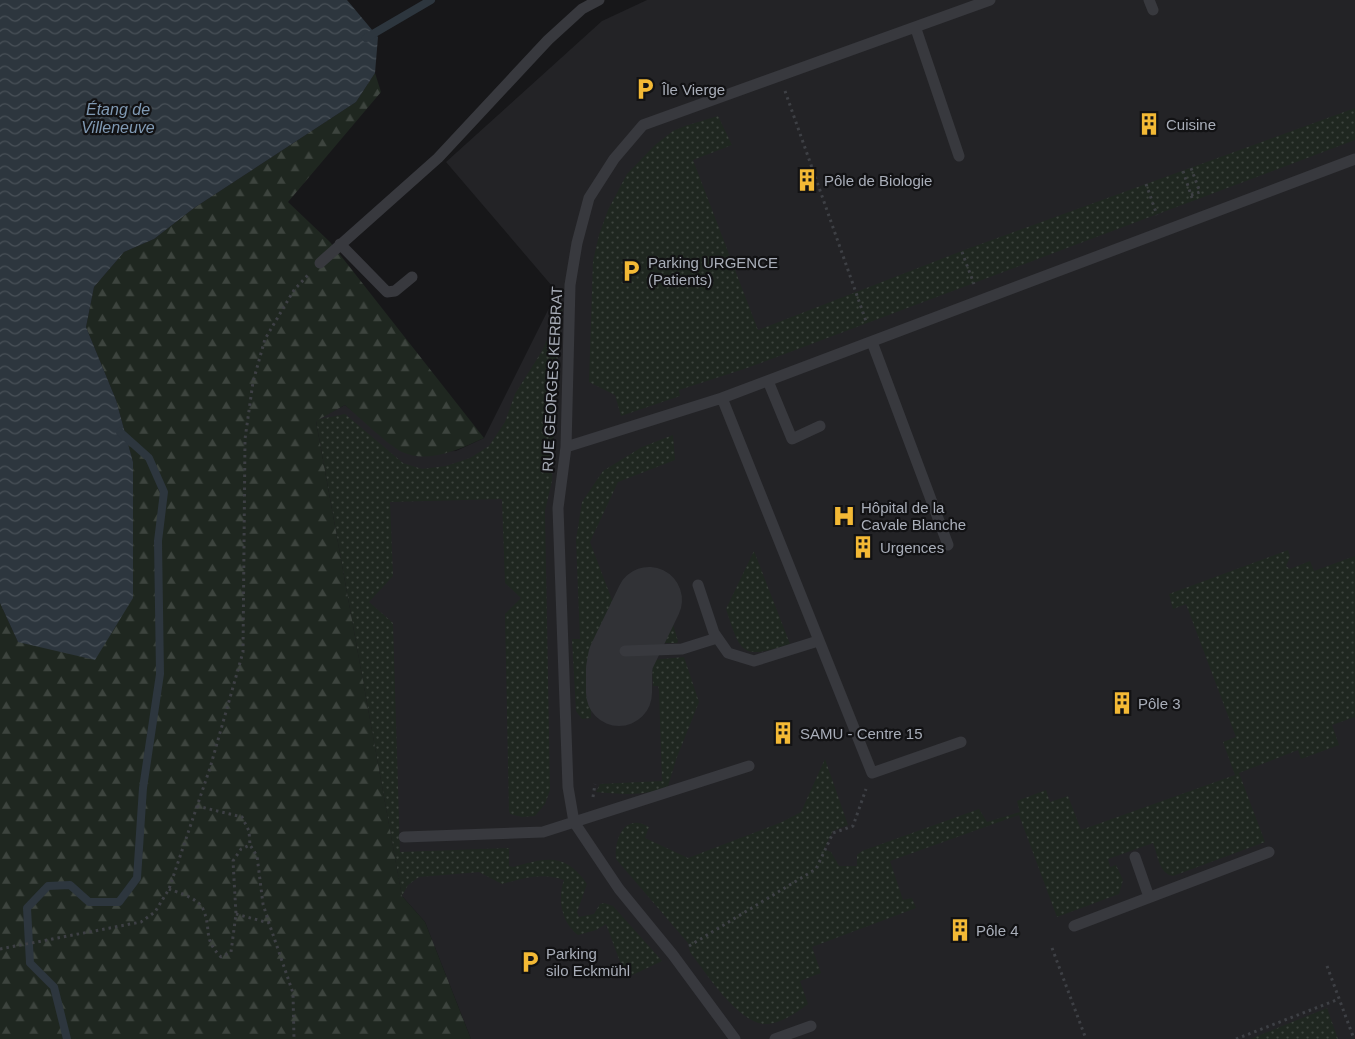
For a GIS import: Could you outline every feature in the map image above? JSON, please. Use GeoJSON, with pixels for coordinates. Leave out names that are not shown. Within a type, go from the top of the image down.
{"type":"FeatureCollection","features":[{"type":"Feature","properties":{"kind":"lane"},"geometry":{"type":"LineString","coordinates":[[320,262],[438,158],[548,40],[582,9],[599,0]]}},
{"type":"Feature","properties":{"kind":"lane","name":"RUE GEORGES KERBRAT"},"geometry":{"type":"LineString","coordinates":[[735,1039],[673,955],[619,889],[574,822],[568,787],[558,508],[566,447],[570,284],[577,243],[588,198],[614,159],[643,125],[916,29],[990,0]]}},
{"type":"Feature","properties":{"kind":"lane"},"geometry":{"type":"LineString","coordinates":[[916,29],[959,156]]}},
{"type":"Feature","properties":{"kind":"lane"},"geometry":{"type":"LineString","coordinates":[[566,447],[722,398],[1355,159]]}},
{"type":"Feature","properties":{"kind":"lane"},"geometry":{"type":"LineString","coordinates":[[340,244],[387,292],[395,291],[412,277]]}},
{"type":"Feature","properties":{"kind":"lane"},"geometry":{"type":"LineString","coordinates":[[872,342],[948,545]]}},
{"type":"Feature","properties":{"kind":"lane"},"geometry":{"type":"LineString","coordinates":[[768,381],[792,439],[820,426]]}},
{"type":"Feature","properties":{"kind":"lane"},"geometry":{"type":"LineString","coordinates":[[722,398],[872,773],[961,742]]}},
{"type":"Feature","properties":{"kind":"lane"},"geometry":{"type":"LineString","coordinates":[[698,585],[714,633],[728,653],[754,661],[818,641]]}},
{"type":"Feature","properties":{"kind":"lane"},"geometry":{"type":"LineString","coordinates":[[625,652],[682,649],[718,638]]}},
{"type":"Feature","properties":{"kind":"lane"},"geometry":{"type":"LineString","coordinates":[[404,837],[543,832],[749,766]]}},
{"type":"Feature","properties":{"kind":"lane"},"geometry":{"type":"LineString","coordinates":[[1074,926],[1269,852]]}},
{"type":"Feature","properties":{"kind":"lane"},"geometry":{"type":"LineString","coordinates":[[1134,857],[1149,897]]}},
{"type":"Feature","properties":{"kind":"lane"},"geometry":{"type":"LineString","coordinates":[[775,1039],[811,1026]]}},
{"type":"Feature","properties":{"kind":"path"},"geometry":{"type":"LineString","coordinates":[[780,77],[797,129],[858,292],[872,342]]}},
{"type":"Feature","properties":{"kind":"path"},"geometry":{"type":"LineString","coordinates":[[1183,171],[1190,193],[1200,192],[1191,168]]}},
{"type":"Feature","properties":{"kind":"path"},"geometry":{"type":"LineString","coordinates":[[1146,184],[1163,232]]}},
{"type":"Feature","properties":{"kind":"path"},"geometry":{"type":"LineString","coordinates":[[962,252],[980,301]]}},
{"type":"Feature","properties":{"kind":"path"},"geometry":{"type":"LineString","coordinates":[[1,948],[141,922],[155,912],[169,889],[197,806],[243,652],[245,440],[253,382],[266,339],[294,290],[320,262]]}},
{"type":"Feature","properties":{"kind":"path"},"geometry":{"type":"LineString","coordinates":[[673,955],[816,869],[833,834],[853,826],[872,773]]}},
{"type":"Feature","properties":{"kind":"path"},"geometry":{"type":"LineString","coordinates":[[197,806],[242,817],[249,831],[250,845],[257,856],[262,904],[293,993],[294,1039]]}},
{"type":"Feature","properties":{"kind":"path"},"geometry":{"type":"LineString","coordinates":[[169,889],[195,901],[203,908],[211,947],[221,957],[230,952],[236,914],[233,861],[241,849],[250,845]]}},
{"type":"Feature","properties":{"kind":"path"},"geometry":{"type":"LineString","coordinates":[[236,914],[269,923]]}},
{"type":"Feature","properties":{"kind":"path"},"geometry":{"type":"LineString","coordinates":[[1052,948],[1086,1039]]}},
{"type":"Feature","properties":{"kind":"path"},"geometry":{"type":"LineString","coordinates":[[1327,966],[1354,1039]]}},
{"type":"Feature","properties":{"kind":"path"},"geometry":{"type":"LineString","coordinates":[[1236,1039],[1339,998]]}},
{"type":"Feature","properties":{"kind":"shaded area","name":"Hôpital de la Cavale Blanche"},"geometry":{"type":"Polygon","coordinates":[[[647,0],[1355,0],[1355,1039],[471,1039],[425,922],[402,896],[316,420],[345,405],[403,452],[456,451],[484,438],[551,304],[552,286],[446,162],[602,21],[647,0]]]}},
{"type":"Feature","properties":{"kind":"green space"},"geometry":{"type":"Polygon","coordinates":[[[375,73],[381,92],[288,202],[330,242],[484,438],[444,454],[433,456],[412,455],[396,448],[345,405],[316,421],[402,896],[425,922],[471,1039],[0,1039],[0,603],[18,642],[133,598],[133,462],[116,400],[86,327],[94,287],[124,252],[154,239],[194,208],[356,102],[375,73]]]}},
{"type":"Feature","properties":{"kind":"green space"},"geometry":{"type":"Polygon","coordinates":[[[1355,108],[1355,140],[747,368],[679,390],[680,396],[621,416],[615,395],[589,382],[593,261],[599,235],[608,210],[627,174],[655,145],[673,131],[685,126],[718,116],[732,145],[693,160],[758,330],[967,249],[1355,108]]]}},
{"type":"Feature","properties":{"kind":"green space"},"geometry":{"type":"Polygon","coordinates":[[[563,304],[556,373],[552,481],[545,511],[550,790],[545,804],[535,816],[522,817],[510,814],[509,811],[505,614],[521,598],[505,583],[502,499],[390,502],[393,576],[369,602],[393,623],[400,852],[509,848],[509,866],[513,867],[545,860],[563,862],[579,874],[587,884],[577,912],[579,917],[594,914],[600,904],[604,903],[613,906],[662,961],[626,978],[606,924],[596,930],[578,935],[568,924],[561,903],[564,880],[541,876],[502,884],[479,872],[419,877],[408,885],[402,896],[316,420],[345,414],[403,463],[422,469],[446,466],[470,458],[489,446],[505,422],[515,394],[542,351],[563,304]]]}},
{"type":"Feature","properties":{"kind":"green space"},"geometry":{"type":"Polygon","coordinates":[[[673,435],[675,460],[618,482],[590,542],[612,600],[619,603],[592,663],[591,718],[582,719],[576,711],[572,639],[580,639],[576,540],[582,502],[603,471],[642,447],[673,435]]]}},
{"type":"Feature","properties":{"kind":"green space"},"geometry":{"type":"Polygon","coordinates":[[[1288,550],[1290,557],[1286,566],[1290,569],[1310,561],[1314,571],[1355,556],[1355,717],[1332,725],[1339,745],[1301,759],[1298,750],[1239,773],[1265,842],[1173,876],[1161,867],[1153,843],[1108,859],[1110,867],[1116,865],[1123,880],[1119,894],[1057,917],[1019,815],[890,861],[903,900],[912,898],[916,908],[812,947],[821,973],[800,981],[808,1004],[793,1015],[769,1024],[753,1021],[732,1005],[690,952],[688,943],[616,859],[619,836],[627,825],[633,823],[641,823],[649,827],[645,838],[688,858],[782,822],[801,812],[825,759],[848,825],[833,831],[824,849],[831,852],[839,866],[857,866],[857,855],[862,851],[979,809],[987,822],[1020,812],[1017,801],[1046,790],[1050,802],[1068,796],[1081,830],[1235,775],[1223,742],[1236,737],[1186,604],[1173,609],[1169,594],[1288,550]]]}},
{"type":"Feature","properties":{"kind":"green space"},"geometry":{"type":"Polygon","coordinates":[[[754,551],[790,644],[761,652],[752,652],[740,644],[735,636],[726,609],[754,551]]]}},
{"type":"Feature","properties":{"kind":"green space"},"geometry":{"type":"Polygon","coordinates":[[[662,622],[665,625],[673,624],[677,643],[651,643],[662,622]]]}},
{"type":"Feature","properties":{"kind":"green space"},"geometry":{"type":"Polygon","coordinates":[[[684,657],[699,702],[677,757],[668,786],[642,793],[596,792],[600,784],[662,781],[659,691],[658,686],[653,686],[652,660],[684,657]]]}},
{"type":"Feature","properties":{"kind":"green space"},"geometry":{"type":"Polygon","coordinates":[[[1327,1008],[1338,1039],[1250,1039],[1327,1008]]]}},
{"type":"Feature","properties":{"kind":"water","name":"Étang de Villeneuve"},"geometry":{"type":"Polygon","coordinates":[[[0,0],[347,0],[378,37],[375,73],[356,102],[194,208],[154,239],[124,252],[94,287],[86,327],[116,400],[133,462],[133,598],[95,660],[18,642],[0,603],[0,0]]]}},
{"type":"Feature","properties":{"kind":"waterway"},"geometry":{"type":"LineString","coordinates":[[366,38],[431,0]]}},
{"type":"Feature","properties":{"kind":"waterway"},"geometry":{"type":"LineString","coordinates":[[67,1039],[54,987],[30,963],[27,908],[48,886],[70,885],[89,902],[119,902],[137,878],[143,788],[160,674],[158,541],[164,492],[149,458],[120,432]]}},
{"type":"Feature","properties":{"kind":"taxiway"},"geometry":{"type":"LineString","coordinates":[[619,693],[621,658],[649,600]]}},
{"type":"Feature","properties":{"kind":"place","name":"Île Vierge"},"geometry":{"type":"Point","coordinates":[645,89]}},
{"type":"Feature","properties":{"kind":"place","name":"Cuisine"},"geometry":{"type":"Point","coordinates":[1149,124]}},
{"type":"Feature","properties":{"kind":"place","name":"Pôle de Biologie"},"geometry":{"type":"Point","coordinates":[807,180]}},
{"type":"Feature","properties":{"kind":"place","name":"Parking URGENCE (Patients)"},"geometry":{"type":"Point","coordinates":[631,271]}},
{"type":"Feature","properties":{"kind":"place","name":"Hôpital de la Cavale Blanche"},"geometry":{"type":"Point","coordinates":[844,516]}},
{"type":"Feature","properties":{"kind":"place","name":"Urgences"},"geometry":{"type":"Point","coordinates":[863,547]}},
{"type":"Feature","properties":{"kind":"place","name":"Pôle 3"},"geometry":{"type":"Point","coordinates":[1122,703]}},
{"type":"Feature","properties":{"kind":"place","name":"SAMU - Centre 15"},"geometry":{"type":"Point","coordinates":[783,733]}},
{"type":"Feature","properties":{"kind":"place","name":"Pôle 4"},"geometry":{"type":"Point","coordinates":[960,930]}},
{"type":"Feature","properties":{"kind":"place","name":"Parking silo Eckmühl"},"geometry":{"type":"Point","coordinates":[530,962]}}]}
